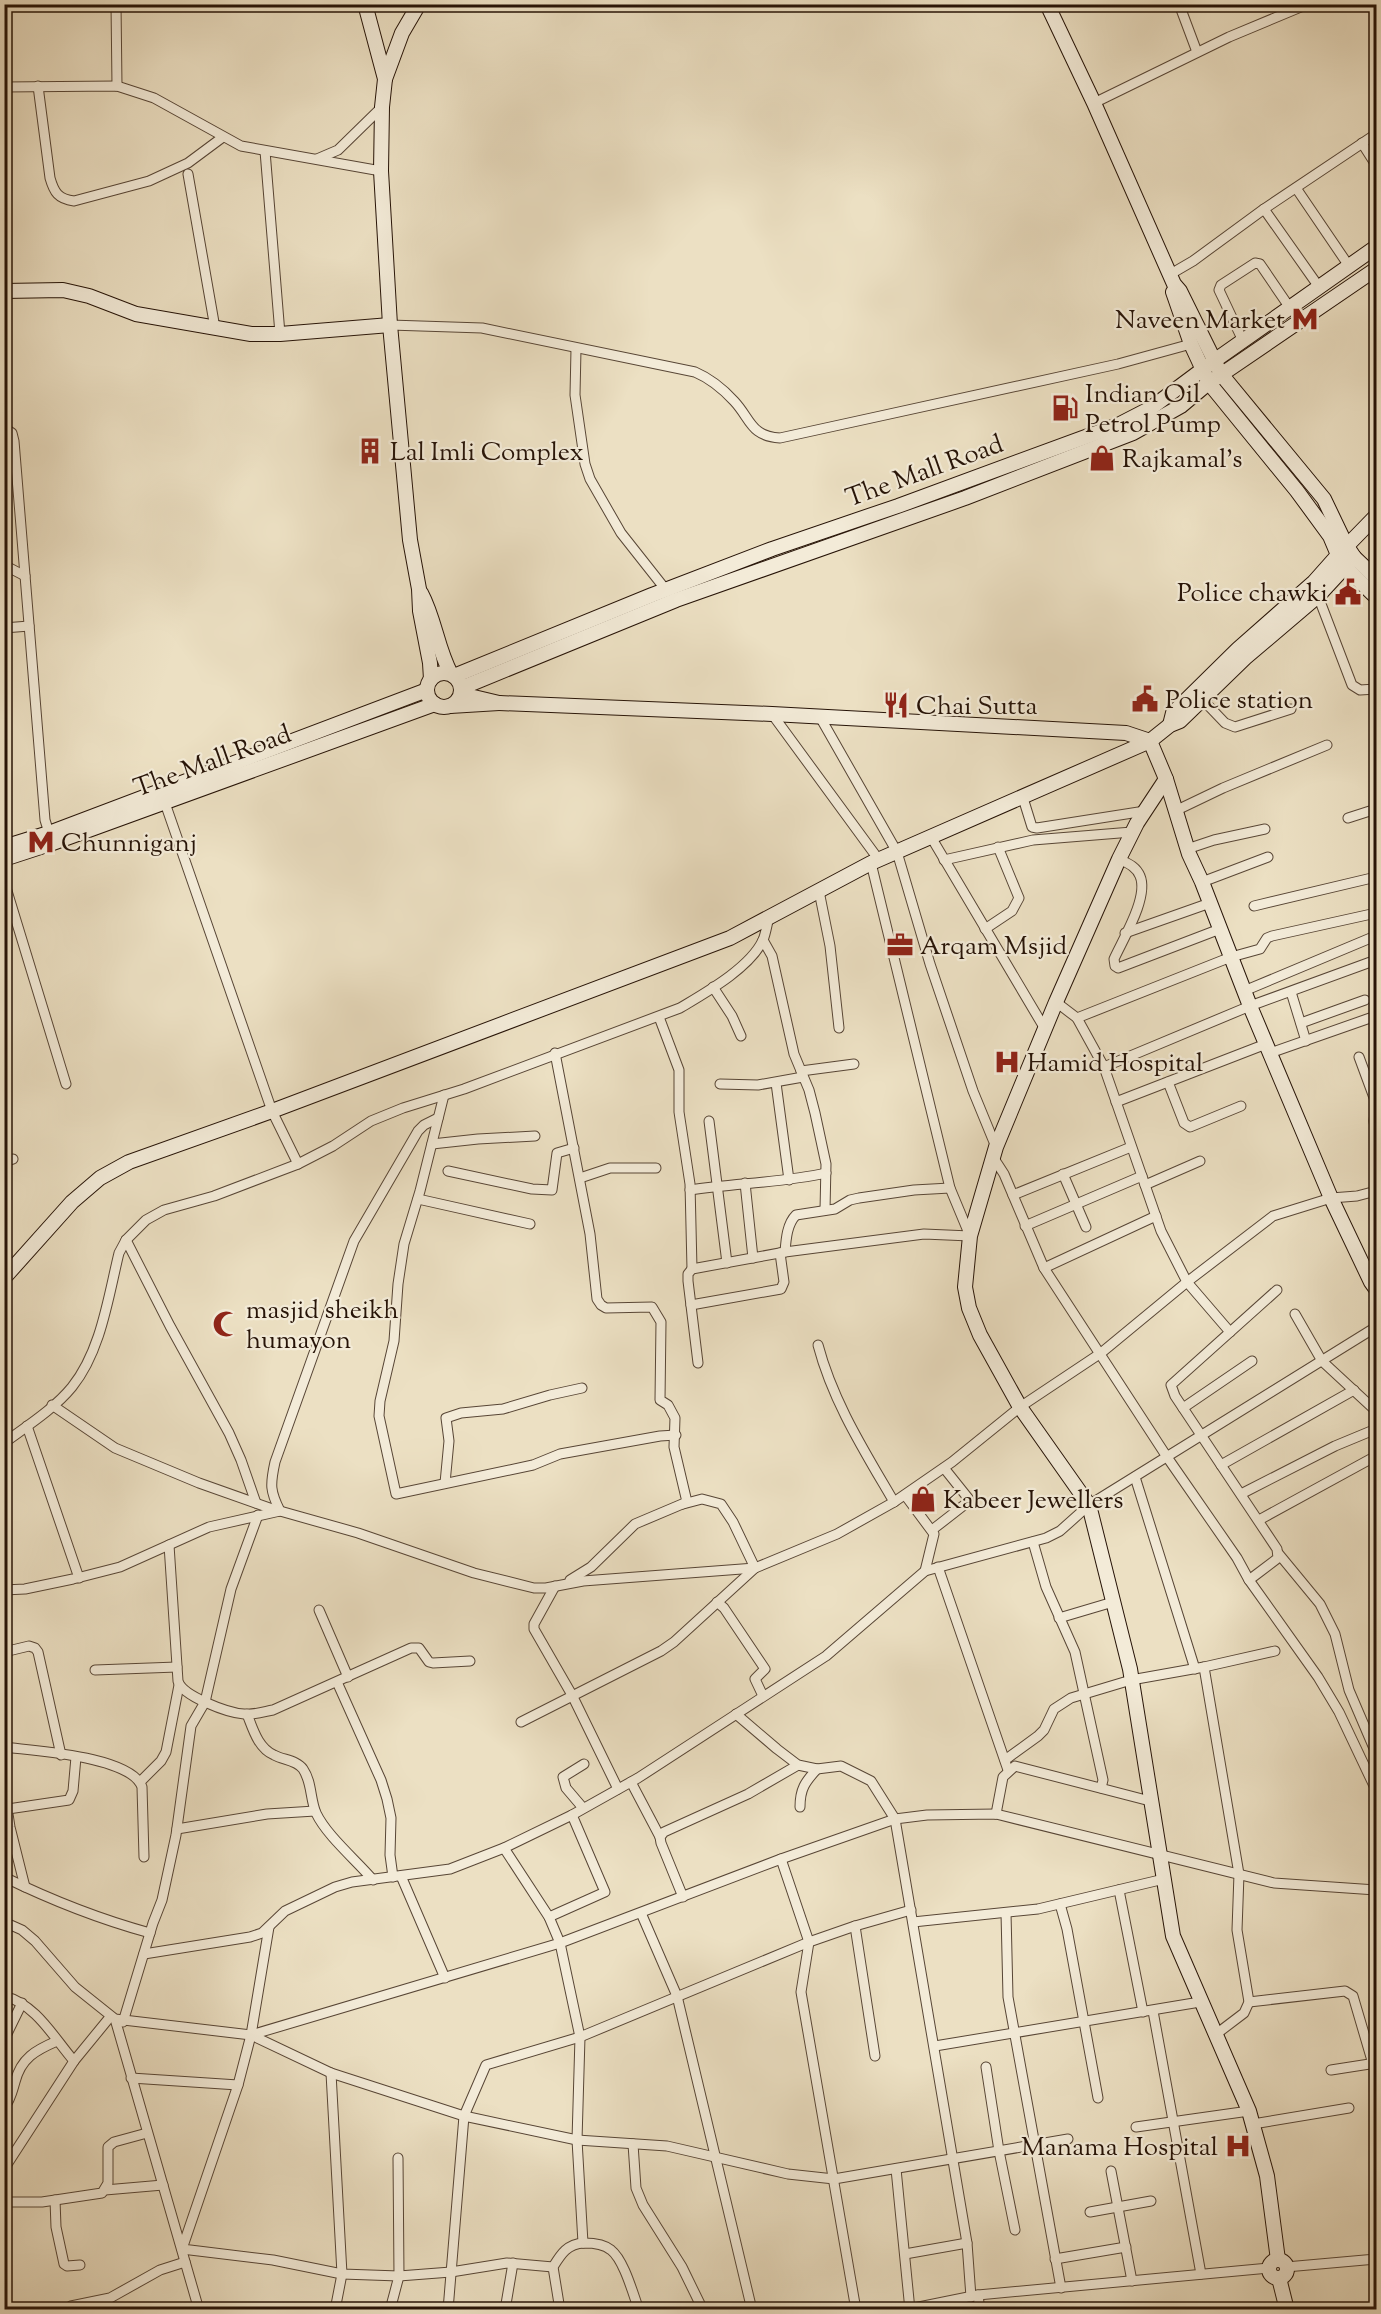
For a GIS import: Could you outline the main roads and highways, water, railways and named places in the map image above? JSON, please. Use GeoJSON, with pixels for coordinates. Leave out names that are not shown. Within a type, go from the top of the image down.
{"type":"FeatureCollection","features":[{"type":"Feature","properties":{"kind":"place","name":"Naveen Market"},"geometry":{"type":"Point","coordinates":[1305,319]}},
{"type":"Feature","properties":{"kind":"place","name":"Indian Oil Petrol Pump"},"geometry":{"type":"Point","coordinates":[1065,408]}},
{"type":"Feature","properties":{"kind":"place","name":"Lal Imli Complex"},"geometry":{"type":"Point","coordinates":[370,451]}},
{"type":"Feature","properties":{"kind":"place","name":"Rajkamal's"},"geometry":{"type":"Point","coordinates":[1102,458]}},
{"type":"Feature","properties":{"kind":"place","name":"Police chawki"},"geometry":{"type":"Point","coordinates":[1348,592]}},
{"type":"Feature","properties":{"kind":"place","name":"Police station"},"geometry":{"type":"Point","coordinates":[1145,699]}},
{"type":"Feature","properties":{"kind":"place","name":"Chai Sutta"},"geometry":{"type":"Point","coordinates":[896,705]}},
{"type":"Feature","properties":{"kind":"place","name":"Chunniganj"},"geometry":{"type":"Point","coordinates":[41,842]}},
{"type":"Feature","properties":{"kind":"place","name":"Arqam Msjid"},"geometry":{"type":"Point","coordinates":[900,945]}},
{"type":"Feature","properties":{"kind":"place","name":"Hamid Hospital"},"geometry":{"type":"Point","coordinates":[1007,1062]}},
{"type":"Feature","properties":{"kind":"place","name":"masjid sheikh humayon"},"geometry":{"type":"Point","coordinates":[226,1324]}},
{"type":"Feature","properties":{"kind":"place","name":"Kabeer Jewellers"},"geometry":{"type":"Point","coordinates":[923,1499]}},
{"type":"Feature","properties":{"kind":"place","name":"Manama Hospital"},"geometry":{"type":"Point","coordinates":[1238,2146]}}]}
